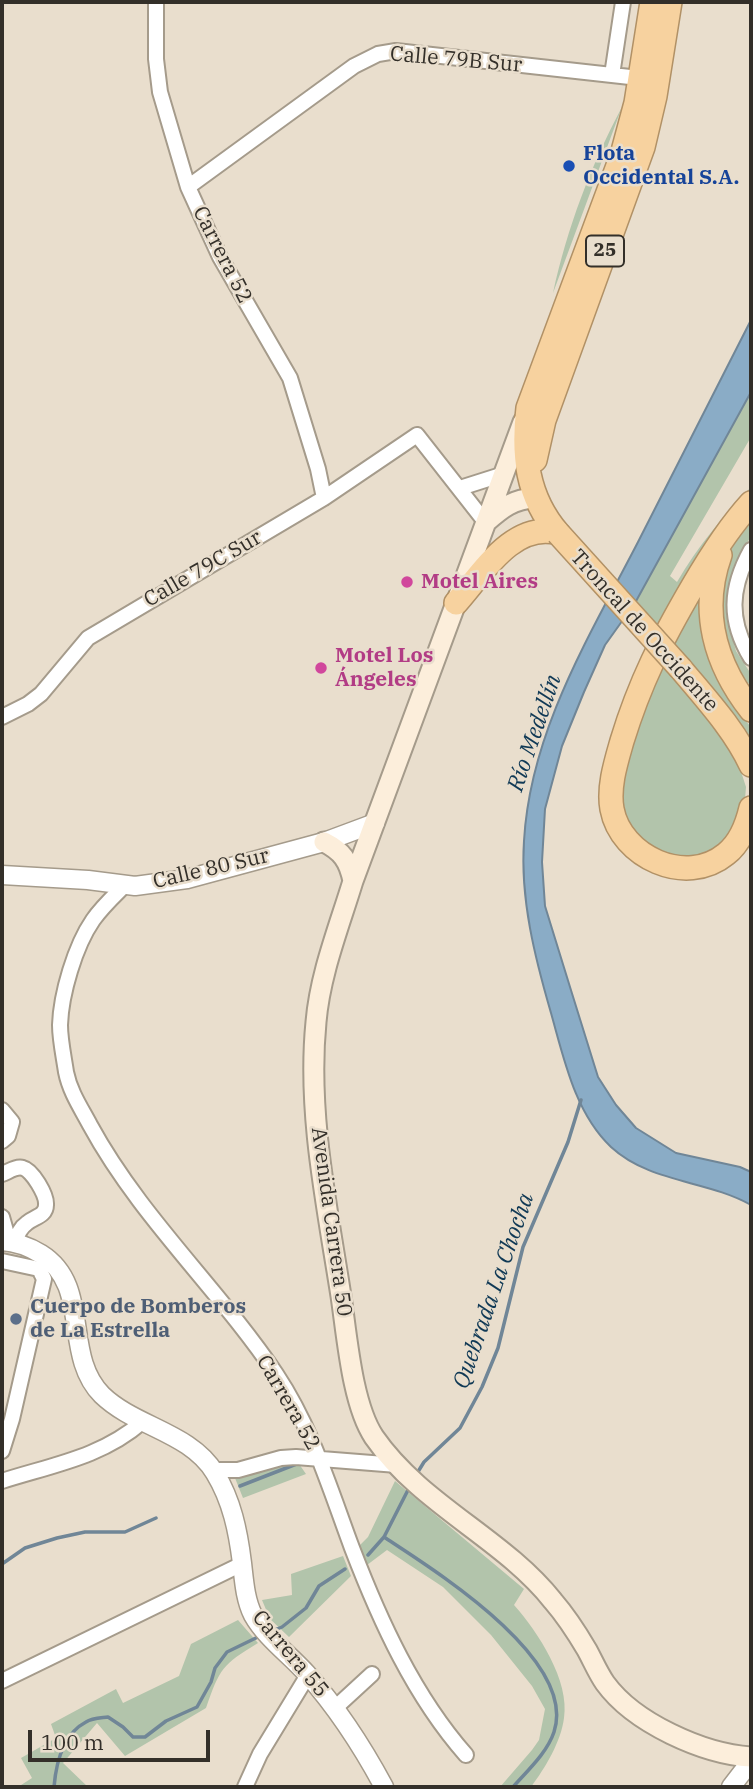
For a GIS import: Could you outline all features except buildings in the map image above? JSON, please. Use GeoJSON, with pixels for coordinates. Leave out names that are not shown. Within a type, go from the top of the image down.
{"type":"FeatureCollection","features":[{"type":"Feature","properties":{"kind":"highway"},"geometry":{"type":"LineString","coordinates":[[625,76],[632,27],[644,2]]}},
{"type":"Feature","properties":{"kind":"highway","name":"25"},"geometry":{"type":"LineString","coordinates":[[535,498],[524,449],[528,408],[622,155],[636,103],[625,76],[643,53],[652,2]]}},
{"type":"Feature","properties":{"kind":"highway"},"geometry":{"type":"LineString","coordinates":[[643,53],[669,2]]}},
{"type":"Feature","properties":{"kind":"highway","name":"25"},"geometry":{"type":"LineString","coordinates":[[535,498],[534,477],[539,440],[643,147],[655,96],[669,2]]}},
{"type":"Feature","properties":{"kind":"highway","name":"Troncal de Occidente"},"geometry":{"type":"LineString","coordinates":[[535,498],[558,533],[718,713],[747,757]]}},
{"type":"Feature","properties":{"kind":"highway"},"geometry":{"type":"LineString","coordinates":[[751,504],[723,538],[650,662],[631,712],[611,788],[612,809],[619,829],[628,842],[643,855],[659,863],[677,867],[692,867],[726,855],[748,822],[751,808]]}},
{"type":"Feature","properties":{"kind":"highway","name":"Troncal de Occidente"},"geometry":{"type":"LineString","coordinates":[[751,504],[724,545],[714,573],[710,601],[712,628],[724,668],[751,709]]}},
{"type":"Feature","properties":{"kind":"highway"},"geometry":{"type":"LineString","coordinates":[[456,603],[513,541],[536,530],[558,533]]}},
{"type":"Feature","properties":{"kind":"highway"},"geometry":{"type":"LineString","coordinates":[[747,757],[751,777]]}},
{"type":"Feature","properties":{"kind":"main road","name":"Avenida Carrera 50"},"geometry":{"type":"LineString","coordinates":[[528,408],[353,881],[318,1002],[313,1060],[316,1110],[326,1198],[349,1348],[361,1410],[374,1437],[400,1469],[538,1584],[570,1624],[605,1683],[635,1714],[682,1738],[751,1759]]}},
{"type":"Feature","properties":{"kind":"main road"},"geometry":{"type":"LineString","coordinates":[[486,523],[509,503],[535,498]]}},
{"type":"Feature","properties":{"kind":"main road"},"geometry":{"type":"LineString","coordinates":[[324,842],[338,849],[346,859],[353,881]]}},
{"type":"Feature","properties":{"kind":"street","name":"Carrera 52"},"geometry":{"type":"LineString","coordinates":[[156,2],[156,59],[160,92],[188,187],[220,257],[290,379],[318,469],[324,498]]}},
{"type":"Feature","properties":{"kind":"street"},"geometry":{"type":"LineString","coordinates":[[623,2],[625,76]]}},
{"type":"Feature","properties":{"kind":"street","name":"Calle 79B Sur"},"geometry":{"type":"LineString","coordinates":[[188,187],[354,66],[378,54],[396,51],[625,76]]}},
{"type":"Feature","properties":{"kind":"street","name":"Calle 79C Sur"},"geometry":{"type":"LineString","coordinates":[[2,717],[41,694],[89,638],[324,498],[417,435],[460,488]]}},
{"type":"Feature","properties":{"kind":"street"},"geometry":{"type":"LineString","coordinates":[[486,523],[460,488],[504,474]]}},
{"type":"Feature","properties":{"kind":"street"},"geometry":{"type":"LineString","coordinates":[[751,550],[741,571],[733,608],[736,627],[751,658]]}},
{"type":"Feature","properties":{"kind":"street","name":"Calle 80 Sur"},"geometry":{"type":"LineString","coordinates":[[2,875],[125,885],[187,880],[257,855],[324,842],[375,823]]}},
{"type":"Feature","properties":{"kind":"street","name":"Carrera 52"},"geometry":{"type":"LineString","coordinates":[[125,885],[94,919],[83,937],[67,985],[60,1025],[71,1089],[108,1159],[276,1374],[320,1457],[353,1550],[398,1653],[443,1729],[466,1755]]}},
{"type":"Feature","properties":{"kind":"street"},"geometry":{"type":"LineString","coordinates":[[2,1110],[12,1122],[8,1136],[2,1141]]}},
{"type":"Feature","properties":{"kind":"street"},"geometry":{"type":"LineString","coordinates":[[2,1174],[24,1167],[30,1171],[45,1197],[47,1206],[42,1214],[7,1241]]}},
{"type":"Feature","properties":{"kind":"street"},"geometry":{"type":"LineString","coordinates":[[2,1217],[7,1241]]}},
{"type":"Feature","properties":{"kind":"street","name":"Carrera 55"},"geometry":{"type":"LineString","coordinates":[[7,1241],[48,1258],[63,1273],[70,1287],[77,1342],[87,1373],[103,1396],[142,1422],[190,1448],[214,1470],[234,1514],[248,1601],[258,1623],[308,1675],[335,1708],[361,1744],[384,1787]]}},
{"type":"Feature","properties":{"kind":"street"},"geometry":{"type":"LineString","coordinates":[[2,1261],[39,1269],[44,1279],[7,1416],[2,1451]]}},
{"type":"Feature","properties":{"kind":"street"},"geometry":{"type":"LineString","coordinates":[[2,1481],[104,1449],[126,1436],[142,1422]]}},
{"type":"Feature","properties":{"kind":"street"},"geometry":{"type":"LineString","coordinates":[[214,1470],[238,1470],[281,1458],[320,1457],[400,1469]]}},
{"type":"Feature","properties":{"kind":"street"},"geometry":{"type":"LineString","coordinates":[[2,1681],[242,1564]]}},
{"type":"Feature","properties":{"kind":"street"},"geometry":{"type":"LineString","coordinates":[[335,1708],[372,1674]]}},
{"type":"Feature","properties":{"kind":"street"},"geometry":{"type":"LineString","coordinates":[[245,1787],[260,1754],[308,1675]]}},
{"type":"Feature","properties":{"kind":"street"},"geometry":{"type":"LineString","coordinates":[[731,1787],[751,1759]]}},
{"type":"Feature","properties":{"kind":"green space"},"geometry":{"type":"Polygon","coordinates":[[[622,107],[553,293],[581,197],[622,107]]]}},
{"type":"Feature","properties":{"kind":"green space"},"geometry":{"type":"Polygon","coordinates":[[[751,392],[751,437],[670,576],[677,582],[711,532],[751,487],[751,494],[661,632],[635,603],[751,392]]]}},
{"type":"Feature","properties":{"kind":"green space"},"geometry":{"type":"Polygon","coordinates":[[[751,518],[751,536],[734,566],[728,587],[726,613],[736,651],[751,674],[748,684],[724,640],[719,604],[725,566],[740,532],[751,518]]]}},
{"type":"Feature","properties":{"kind":"green space"},"geometry":{"type":"Polygon","coordinates":[[[708,579],[701,608],[701,632],[716,676],[751,727],[751,748],[674,676],[736,756],[746,787],[744,811],[734,836],[698,860],[661,857],[629,832],[618,804],[624,767],[648,695],[708,579]]]}},
{"type":"Feature","properties":{"kind":"green space"},"geometry":{"type":"Polygon","coordinates":[[[297,1461],[306,1474],[243,1498],[235,1478],[297,1461]]]}},
{"type":"Feature","properties":{"kind":"green space"},"geometry":{"type":"Polygon","coordinates":[[[395,1481],[524,1589],[514,1605],[533,1629],[550,1658],[565,1704],[556,1745],[531,1787],[500,1787],[539,1740],[545,1709],[532,1686],[491,1635],[443,1587],[387,1550],[367,1565],[358,1547],[368,1537],[395,1481]]]}},
{"type":"Feature","properties":{"kind":"green space"},"geometry":{"type":"Polygon","coordinates":[[[343,1556],[351,1576],[289,1637],[270,1619],[262,1600],[292,1595],[291,1574],[343,1556]]]}},
{"type":"Feature","properties":{"kind":"green space"},"geometry":{"type":"Polygon","coordinates":[[[238,1620],[258,1643],[224,1669],[206,1708],[125,1756],[97,1723],[63,1763],[88,1787],[18,1787],[32,1778],[21,1758],[56,1738],[51,1724],[116,1689],[123,1703],[179,1676],[191,1644],[238,1620]]]}},
{"type":"Feature","properties":{"kind":"water"},"geometry":{"type":"Polygon","coordinates":[[[751,320],[751,392],[635,603],[605,645],[584,692],[562,746],[545,809],[542,862],[545,906],[598,1077],[616,1105],[636,1128],[676,1153],[740,1167],[751,1172],[751,1205],[716,1190],[661,1175],[626,1159],[611,1147],[588,1118],[566,1067],[539,971],[530,928],[523,863],[529,801],[537,762],[565,686],[751,320]]]}},
{"type":"Feature","properties":{"kind":"waterway","name":"Quebrada La Chocha"},"geometry":{"type":"LineString","coordinates":[[416,1475],[424,1462],[460,1428],[482,1387],[498,1348],[523,1247],[568,1142],[581,1100]]}},
{"type":"Feature","properties":{"kind":"waterway","name":"Quebrada La Chocha"},"geometry":{"type":"LineString","coordinates":[[240,1486],[299,1463]]}},
{"type":"Feature","properties":{"kind":"waterway"},"geometry":{"type":"LineString","coordinates":[[368,1555],[384,1537],[409,1488]]}},
{"type":"Feature","properties":{"kind":"waterway","name":"Quebrada La Chocha"},"geometry":{"type":"LineString","coordinates":[[2,1564],[25,1548],[57,1538],[85,1532],[125,1532],[156,1518]]}},
{"type":"Feature","properties":{"kind":"waterway"},"geometry":{"type":"LineString","coordinates":[[384,1537],[435,1571],[497,1620],[524,1647],[545,1675],[556,1704],[554,1732],[542,1754],[513,1787]]}},
{"type":"Feature","properties":{"kind":"waterway"},"geometry":{"type":"LineString","coordinates":[[272,1631],[282,1627],[306,1608],[319,1586],[345,1569]]}},
{"type":"Feature","properties":{"kind":"waterway"},"geometry":{"type":"LineString","coordinates":[[54,1787],[62,1750],[78,1727],[91,1720],[108,1717],[133,1737],[145,1737],[166,1721],[197,1707],[211,1682],[215,1668],[227,1652],[262,1635]]}},
{"type":"Feature","properties":{"kind":"place","name":"Flota Occidental S.A."},"geometry":{"type":"Point","coordinates":[569,166]}},
{"type":"Feature","properties":{"kind":"place","name":"Motel Aires"},"geometry":{"type":"Point","coordinates":[407,582]}},
{"type":"Feature","properties":{"kind":"place","name":"Motel Los Ángeles"},"geometry":{"type":"Point","coordinates":[321,668]}},
{"type":"Feature","properties":{"kind":"place","name":"Cuerpo de Bomberos de La Estrella"},"geometry":{"type":"Point","coordinates":[16,1319]}},
{"type":"Feature","properties":{"kind":"water label","name":"Río Medellín"},"geometry":{"type":"Point","coordinates":[535,733]}}]}
